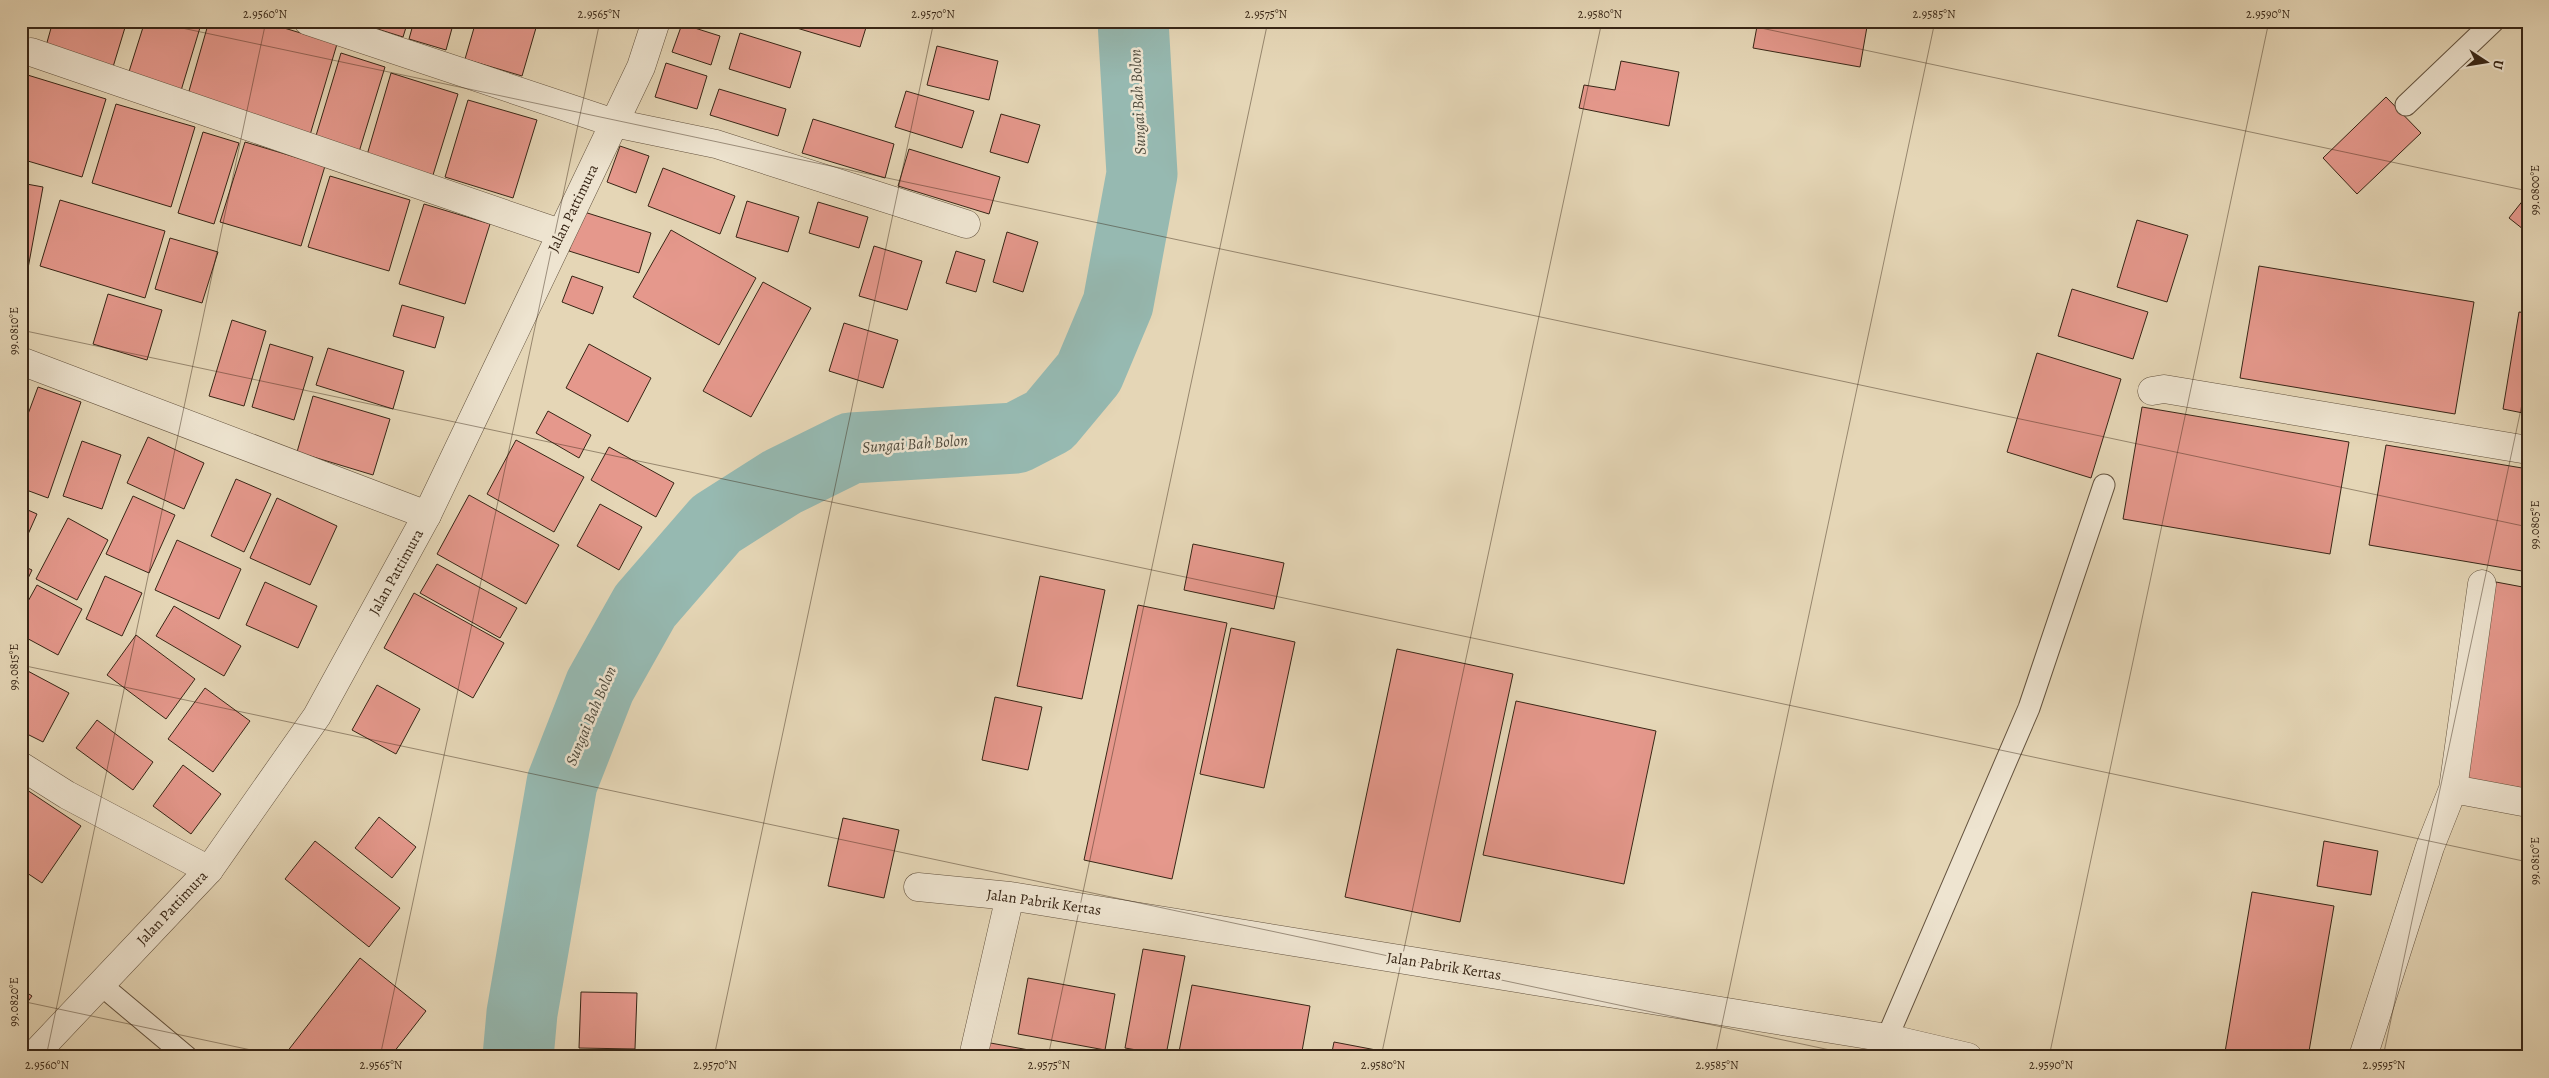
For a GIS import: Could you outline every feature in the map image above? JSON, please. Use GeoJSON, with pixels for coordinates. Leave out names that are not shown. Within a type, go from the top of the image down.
{"type":"FeatureCollection","features":[{"type":"Feature","properties":{"kind":"street"},"geometry":{"type":"LineString","coordinates":[[308,21],[614,123],[716,144],[966,224]]}},
{"type":"Feature","properties":{"kind":"street","name":"Jalan Pattimura"},"geometry":{"type":"LineString","coordinates":[[32,1057],[209,870],[318,716],[427,515],[641,67],[656,21]]}},
{"type":"Feature","properties":{"kind":"street"},"geometry":{"type":"LineString","coordinates":[[31,52],[560,234]]}},
{"type":"Feature","properties":{"kind":"street"},"geometry":{"type":"LineString","coordinates":[[21,361],[427,515]]}},
{"type":"Feature","properties":{"kind":"street"},"geometry":{"type":"LineString","coordinates":[[2152,390],[2164,389],[2528,450]]}},
{"type":"Feature","properties":{"kind":"street"},"geometry":{"type":"LineString","coordinates":[[2363,1057],[2430,847],[2453,789],[2482,584]]}},
{"type":"Feature","properties":{"kind":"street"},"geometry":{"type":"LineString","coordinates":[[21,766],[67,794],[209,870]]}},
{"type":"Feature","properties":{"kind":"street"},"geometry":{"type":"LineString","coordinates":[[2453,789],[2528,803]]}},
{"type":"Feature","properties":{"kind":"street","name":"Jalan Pabrik Kertas"},"geometry":{"type":"LineString","coordinates":[[918,888],[1010,896],[1887,1038],[1968,1057]]}},
{"type":"Feature","properties":{"kind":"street"},"geometry":{"type":"LineString","coordinates":[[973,1057],[1010,896]]}},
{"type":"Feature","properties":{"kind":"lane"},"geometry":{"type":"LineString","coordinates":[[2406,105],[2494,21]]}},
{"type":"Feature","properties":{"kind":"lane"},"geometry":{"type":"LineString","coordinates":[[1887,1038],[2028,708],[2104,485]]}},
{"type":"Feature","properties":{"kind":"lane"},"geometry":{"type":"LineString","coordinates":[[100,984],[187,1057]]}},
{"type":"Feature","properties":{"kind":"building"},"geometry":{"type":"Polygon","coordinates":[[[53,21],[127,21],[113,67],[46,46],[53,21]]]}},
{"type":"Feature","properties":{"kind":"building"},"geometry":{"type":"Polygon","coordinates":[[[145,21],[202,21],[180,94],[127,78],[145,21]]]}},
{"type":"Feature","properties":{"kind":"building"},"geometry":{"type":"Polygon","coordinates":[[[209,21],[261,21],[337,44],[310,135],[187,98],[209,21]]]}},
{"type":"Feature","properties":{"kind":"building"},"geometry":{"type":"Polygon","coordinates":[[[352,21],[408,21],[403,37],[352,21]]]}},
{"type":"Feature","properties":{"kind":"building"},"geometry":{"type":"Polygon","coordinates":[[[414,21],[454,21],[446,50],[409,39],[414,21]]]}},
{"type":"Feature","properties":{"kind":"building"},"geometry":{"type":"Polygon","coordinates":[[[476,21],[538,21],[522,76],[465,59],[476,21]]]}},
{"type":"Feature","properties":{"kind":"building"},"geometry":{"type":"Polygon","coordinates":[[[791,21],[868,21],[860,47],[790,26],[791,21]]]}},
{"type":"Feature","properties":{"kind":"building"},"geometry":{"type":"Polygon","coordinates":[[[1758,21],[1868,21],[1860,67],[1753,48],[1758,21]]]}},
{"type":"Feature","properties":{"kind":"building"},"geometry":{"type":"Polygon","coordinates":[[[682,24],[720,36],[711,65],[672,52],[682,24]]]}},
{"type":"Feature","properties":{"kind":"building"},"geometry":{"type":"Polygon","coordinates":[[[740,33],[801,52],[790,88],[729,69],[740,33]]]}},
{"type":"Feature","properties":{"kind":"building"},"geometry":{"type":"Polygon","coordinates":[[[937,46],[998,61],[989,100],[927,85],[937,46]]]}},
{"type":"Feature","properties":{"kind":"building"},"geometry":{"type":"Polygon","coordinates":[[[341,53],[385,67],[359,152],[315,139],[341,53]]]}},
{"type":"Feature","properties":{"kind":"building"},"geometry":{"type":"Polygon","coordinates":[[[1621,61],[1679,72],[1669,126],[1579,108],[1584,85],[1615,90],[1621,61]]]}},
{"type":"Feature","properties":{"kind":"building"},"geometry":{"type":"Polygon","coordinates":[[[666,63],[707,76],[697,109],[655,97],[666,63]]]}},
{"type":"Feature","properties":{"kind":"building"},"geometry":{"type":"Polygon","coordinates":[[[21,73],[106,99],[82,177],[21,159],[21,73]]]}},
{"type":"Feature","properties":{"kind":"building"},"geometry":{"type":"Polygon","coordinates":[[[391,73],[458,94],[433,175],[367,155],[391,73]]]}},
{"type":"Feature","properties":{"kind":"building"},"geometry":{"type":"Polygon","coordinates":[[[719,89],[786,109],[778,136],[710,115],[719,89]]]}},
{"type":"Feature","properties":{"kind":"building"},"geometry":{"type":"Polygon","coordinates":[[[906,91],[974,111],[962,148],[895,127],[906,91]]]}},
{"type":"Feature","properties":{"kind":"building"},"geometry":{"type":"Polygon","coordinates":[[[2386,97],[2421,133],[2357,194],[2323,158],[2386,97]]]}},
{"type":"Feature","properties":{"kind":"building"},"geometry":{"type":"Polygon","coordinates":[[[468,100],[537,120],[513,198],[445,177],[468,100]]]}},
{"type":"Feature","properties":{"kind":"building"},"geometry":{"type":"Polygon","coordinates":[[[116,104],[195,127],[171,207],[92,183],[116,104]]]}},
{"type":"Feature","properties":{"kind":"building"},"geometry":{"type":"Polygon","coordinates":[[[1001,114],[1040,125],[1028,163],[990,152],[1001,114]]]}},
{"type":"Feature","properties":{"kind":"building"},"geometry":{"type":"Polygon","coordinates":[[[813,119],[894,144],[885,178],[802,153],[813,119]]]}},
{"type":"Feature","properties":{"kind":"building"},"geometry":{"type":"Polygon","coordinates":[[[203,132],[239,143],[214,224],[178,213],[203,132]]]}},
{"type":"Feature","properties":{"kind":"building"},"geometry":{"type":"Polygon","coordinates":[[[245,142],[325,166],[301,246],[220,222],[245,142]]]}},
{"type":"Feature","properties":{"kind":"building"},"geometry":{"type":"Polygon","coordinates":[[[620,146],[649,156],[636,193],[607,182],[620,146]]]}},
{"type":"Feature","properties":{"kind":"building"},"geometry":{"type":"Polygon","coordinates":[[[909,149],[1000,177],[989,214],[898,186],[909,149]]]}},
{"type":"Feature","properties":{"kind":"building"},"geometry":{"type":"Polygon","coordinates":[[[663,168],[735,196],[720,234],[648,206],[663,168]]]}},
{"type":"Feature","properties":{"kind":"building"},"geometry":{"type":"Polygon","coordinates":[[[330,176],[410,200],[389,271],[308,247],[330,176]]]}},
{"type":"Feature","properties":{"kind":"building"},"geometry":{"type":"Polygon","coordinates":[[[21,183],[43,187],[22,301],[21,301],[21,183]]]}},
{"type":"Feature","properties":{"kind":"building"},"geometry":{"type":"Polygon","coordinates":[[[2528,194],[2528,233],[2509,218],[2528,194]]]}},
{"type":"Feature","properties":{"kind":"building"},"geometry":{"type":"Polygon","coordinates":[[[60,200],[165,231],[145,298],[40,266],[60,200]]]}},
{"type":"Feature","properties":{"kind":"building"},"geometry":{"type":"Polygon","coordinates":[[[747,201],[799,217],[788,252],[736,237],[747,201]]]}},
{"type":"Feature","properties":{"kind":"building"},"geometry":{"type":"Polygon","coordinates":[[[818,202],[868,217],[859,248],[809,233],[818,202]]]}},
{"type":"Feature","properties":{"kind":"building"},"geometry":{"type":"Polygon","coordinates":[[[424,204],[490,224],[465,304],[399,284],[424,204]]]}},
{"type":"Feature","properties":{"kind":"building"},"geometry":{"type":"Polygon","coordinates":[[[581,211],[651,233],[639,273],[569,251],[581,211]]]}},
{"type":"Feature","properties":{"kind":"building"},"geometry":{"type":"Polygon","coordinates":[[[2137,220],[2188,235],[2167,302],[2117,287],[2137,220]]]}},
{"type":"Feature","properties":{"kind":"building"},"geometry":{"type":"Polygon","coordinates":[[[671,230],[756,278],[719,345],[633,297],[671,230]]]}},
{"type":"Feature","properties":{"kind":"building"},"geometry":{"type":"Polygon","coordinates":[[[1007,232],[1038,242],[1023,292],[993,282],[1007,232]]]}},
{"type":"Feature","properties":{"kind":"building"},"geometry":{"type":"Polygon","coordinates":[[[170,238],[218,252],[202,303],[155,289],[170,238]]]}},
{"type":"Feature","properties":{"kind":"building"},"geometry":{"type":"Polygon","coordinates":[[[874,246],[922,261],[907,310],[859,296],[874,246]]]}},
{"type":"Feature","properties":{"kind":"building"},"geometry":{"type":"Polygon","coordinates":[[[956,251],[985,260],[976,292],[946,283],[956,251]]]}},
{"type":"Feature","properties":{"kind":"building"},"geometry":{"type":"Polygon","coordinates":[[[2259,266],[2474,302],[2455,414],[2240,378],[2259,266]]]}},
{"type":"Feature","properties":{"kind":"building"},"geometry":{"type":"Polygon","coordinates":[[[572,276],[603,287],[593,314],[562,302],[572,276]]]}},
{"type":"Feature","properties":{"kind":"building"},"geometry":{"type":"Polygon","coordinates":[[[763,282],[811,308],[751,417],[703,391],[763,282]]]}},
{"type":"Feature","properties":{"kind":"building"},"geometry":{"type":"Polygon","coordinates":[[[2072,289],[2148,312],[2133,359],[2058,336],[2072,289]]]}},
{"type":"Feature","properties":{"kind":"building"},"geometry":{"type":"Polygon","coordinates":[[[108,294],[162,310],[147,360],[93,344],[108,294]]]}},
{"type":"Feature","properties":{"kind":"building"},"geometry":{"type":"Polygon","coordinates":[[[402,305],[444,317],[435,348],[393,336],[402,305]]]}},
{"type":"Feature","properties":{"kind":"building"},"geometry":{"type":"Polygon","coordinates":[[[2519,312],[2528,313],[2528,414],[2503,409],[2519,312]]]}},
{"type":"Feature","properties":{"kind":"building"},"geometry":{"type":"Polygon","coordinates":[[[232,320],[266,331],[244,406],[209,396],[232,320]]]}},
{"type":"Feature","properties":{"kind":"building"},"geometry":{"type":"Polygon","coordinates":[[[844,323],[898,340],[883,388],[829,371],[844,323]]]}},
{"type":"Feature","properties":{"kind":"building"},"geometry":{"type":"Polygon","coordinates":[[[270,344],[313,357],[294,420],[252,407],[270,344]]]}},
{"type":"Feature","properties":{"kind":"building"},"geometry":{"type":"Polygon","coordinates":[[[589,344],[651,378],[628,422],[566,388],[589,344]]]}},
{"type":"Feature","properties":{"kind":"building"},"geometry":{"type":"Polygon","coordinates":[[[328,348],[404,371],[393,409],[316,385],[328,348]]]}},
{"type":"Feature","properties":{"kind":"building"},"geometry":{"type":"Polygon","coordinates":[[[2037,353],[2121,379],[2091,478],[2007,452],[2037,353]]]}},
{"type":"Feature","properties":{"kind":"building"},"geometry":{"type":"Polygon","coordinates":[[[38,387],[81,402],[48,498],[21,488],[21,433],[38,387]]]}},
{"type":"Feature","properties":{"kind":"building"},"geometry":{"type":"Polygon","coordinates":[[[313,396],[390,419],[373,475],[297,452],[313,396]]]}},
{"type":"Feature","properties":{"kind":"building"},"geometry":{"type":"Polygon","coordinates":[[[21,401],[28,403],[21,421],[21,401]]]}},
{"type":"Feature","properties":{"kind":"building"},"geometry":{"type":"Polygon","coordinates":[[[2142,407],[2349,442],[2330,554],[2123,519],[2142,407]]]}},
{"type":"Feature","properties":{"kind":"building"},"geometry":{"type":"Polygon","coordinates":[[[548,411],[591,435],[579,458],[536,433],[548,411]]]}},
{"type":"Feature","properties":{"kind":"building"},"geometry":{"type":"Polygon","coordinates":[[[148,437],[204,463],[184,509],[127,483],[148,437]]]}},
{"type":"Feature","properties":{"kind":"building"},"geometry":{"type":"Polygon","coordinates":[[[516,440],[584,477],[554,532],[487,494],[516,440]]]}},
{"type":"Feature","properties":{"kind":"building"},"geometry":{"type":"Polygon","coordinates":[[[82,441],[121,455],[102,509],[63,496],[82,441]]]}},
{"type":"Feature","properties":{"kind":"building"},"geometry":{"type":"Polygon","coordinates":[[[2386,445],[2528,469],[2528,572],[2369,545],[2386,445]]]}},
{"type":"Feature","properties":{"kind":"building"},"geometry":{"type":"Polygon","coordinates":[[[609,447],[674,483],[656,517],[591,480],[609,447]]]}},
{"type":"Feature","properties":{"kind":"building"},"geometry":{"type":"Polygon","coordinates":[[[236,479],[271,494],[244,552],[211,536],[236,479]]]}},
{"type":"Feature","properties":{"kind":"building"},"geometry":{"type":"Polygon","coordinates":[[[469,495],[559,545],[526,604],[437,554],[469,495]]]}},
{"type":"Feature","properties":{"kind":"building"},"geometry":{"type":"Polygon","coordinates":[[[133,496],[175,515],[149,573],[106,554],[133,496]]]}},
{"type":"Feature","properties":{"kind":"building"},"geometry":{"type":"Polygon","coordinates":[[[277,498],[337,526],[310,585],[250,558],[277,498]]]}},
{"type":"Feature","properties":{"kind":"building"},"geometry":{"type":"Polygon","coordinates":[[[600,504],[642,527],[619,570],[577,546],[600,504]]]}},
{"type":"Feature","properties":{"kind":"building"},"geometry":{"type":"Polygon","coordinates":[[[21,507],[37,514],[21,550],[21,507]]]}},
{"type":"Feature","properties":{"kind":"building"},"geometry":{"type":"Polygon","coordinates":[[[68,518],[108,540],[77,600],[36,579],[68,518]]]}},
{"type":"Feature","properties":{"kind":"building"},"geometry":{"type":"Polygon","coordinates":[[[177,540],[241,569],[219,619],[155,590],[177,540]]]}},
{"type":"Feature","properties":{"kind":"building"},"geometry":{"type":"Polygon","coordinates":[[[1193,544],[1284,563],[1274,609],[1184,590],[1193,544]]]}},
{"type":"Feature","properties":{"kind":"building"},"geometry":{"type":"Polygon","coordinates":[[[437,564],[517,608],[500,638],[420,593],[437,564]]]}},
{"type":"Feature","properties":{"kind":"building"},"geometry":{"type":"Polygon","coordinates":[[[21,565],[32,570],[21,593],[21,565]]]}},
{"type":"Feature","properties":{"kind":"building"},"geometry":{"type":"Polygon","coordinates":[[[105,576],[142,593],[122,636],[86,619],[105,576]]]}},
{"type":"Feature","properties":{"kind":"building"},"geometry":{"type":"Polygon","coordinates":[[[1040,576],[1105,590],[1082,699],[1017,686],[1040,576]]]}},
{"type":"Feature","properties":{"kind":"building"},"geometry":{"type":"Polygon","coordinates":[[[265,582],[317,606],[298,648],[246,625],[265,582]]]}},
{"type":"Feature","properties":{"kind":"building"},"geometry":{"type":"Polygon","coordinates":[[[2496,582],[2528,588],[2528,789],[2463,778],[2496,582]]]}},
{"type":"Feature","properties":{"kind":"building"},"geometry":{"type":"Polygon","coordinates":[[[37,585],[82,609],[58,655],[21,635],[21,614],[37,585]]]}},
{"type":"Feature","properties":{"kind":"building"},"geometry":{"type":"Polygon","coordinates":[[[414,593],[504,643],[473,698],[384,648],[414,593]]]}},
{"type":"Feature","properties":{"kind":"building"},"geometry":{"type":"Polygon","coordinates":[[[1138,605],[1227,623],[1172,879],[1084,860],[1138,605]]]}},
{"type":"Feature","properties":{"kind":"building"},"geometry":{"type":"Polygon","coordinates":[[[174,606],[241,646],[224,676],[156,636],[174,606]]]}},
{"type":"Feature","properties":{"kind":"building"},"geometry":{"type":"Polygon","coordinates":[[[1231,628],[1295,642],[1264,788],[1200,774],[1231,628]]]}},
{"type":"Feature","properties":{"kind":"building"},"geometry":{"type":"Polygon","coordinates":[[[136,635],[195,679],[166,719],[107,675],[136,635]]]}},
{"type":"Feature","properties":{"kind":"building"},"geometry":{"type":"Polygon","coordinates":[[[1397,649],[1513,674],[1460,922],[1345,897],[1397,649]]]}},
{"type":"Feature","properties":{"kind":"building"},"geometry":{"type":"Polygon","coordinates":[[[24,669],[69,693],[43,742],[21,731],[21,675],[24,669]]]}},
{"type":"Feature","properties":{"kind":"building"},"geometry":{"type":"Polygon","coordinates":[[[377,685],[420,709],[396,754],[352,730],[377,685]]]}},
{"type":"Feature","properties":{"kind":"building"},"geometry":{"type":"Polygon","coordinates":[[[205,688],[250,721],[213,772],[168,739],[205,688]]]}},
{"type":"Feature","properties":{"kind":"building"},"geometry":{"type":"Polygon","coordinates":[[[995,697],[1042,707],[1028,770],[982,760],[995,697]]]}},
{"type":"Feature","properties":{"kind":"building"},"geometry":{"type":"Polygon","coordinates":[[[1516,701],[1656,731],[1624,884],[1483,855],[1516,701]]]}},
{"type":"Feature","properties":{"kind":"building"},"geometry":{"type":"Polygon","coordinates":[[[97,720],[153,762],[133,790],[76,748],[97,720]]]}},
{"type":"Feature","properties":{"kind":"building"},"geometry":{"type":"Polygon","coordinates":[[[183,765],[221,794],[191,834],[153,806],[183,765]]]}},
{"type":"Feature","properties":{"kind":"building"},"geometry":{"type":"Polygon","coordinates":[[[21,786],[81,826],[42,883],[21,869],[21,786]]]}},
{"type":"Feature","properties":{"kind":"building"},"geometry":{"type":"Polygon","coordinates":[[[379,817],[416,847],[392,878],[355,848],[379,817]]]}},
{"type":"Feature","properties":{"kind":"building"},"geometry":{"type":"Polygon","coordinates":[[[843,818],[899,830],[884,898],[828,886],[843,818]]]}},
{"type":"Feature","properties":{"kind":"building"},"geometry":{"type":"Polygon","coordinates":[[[315,841],[400,908],[369,947],[285,879],[315,841]]]}},
{"type":"Feature","properties":{"kind":"building"},"geometry":{"type":"Polygon","coordinates":[[[2324,841],[2378,851],[2371,895],[2317,886],[2324,841]]]}},
{"type":"Feature","properties":{"kind":"building"},"geometry":{"type":"Polygon","coordinates":[[[2252,892],[2334,906],[2308,1057],[2254,1057],[2225,1052],[2252,892]]]}},
{"type":"Feature","properties":{"kind":"building"},"geometry":{"type":"Polygon","coordinates":[[[1143,949],[1185,956],[1166,1055],[1125,1048],[1143,949]]]}},
{"type":"Feature","properties":{"kind":"building"},"geometry":{"type":"Polygon","coordinates":[[[360,958],[426,1011],[390,1057],[283,1057],[360,958]]]}},
{"type":"Feature","properties":{"kind":"building"},"geometry":{"type":"Polygon","coordinates":[[[1028,978],[1115,994],[1105,1050],[1018,1034],[1028,978]]]}},
{"type":"Feature","properties":{"kind":"building"},"geometry":{"type":"Polygon","coordinates":[[[1192,985],[1310,1006],[1301,1057],[1178,1057],[1192,985]]]}},
{"type":"Feature","properties":{"kind":"building"},"geometry":{"type":"Polygon","coordinates":[[[21,989],[32,996],[21,1011],[21,989]]]}},
{"type":"Feature","properties":{"kind":"building"},"geometry":{"type":"Polygon","coordinates":[[[581,992],[637,993],[635,1049],[579,1048],[581,992]]]}},
{"type":"Feature","properties":{"kind":"building"},"geometry":{"type":"Polygon","coordinates":[[[985,1042],[1029,1050],[1028,1057],[982,1057],[985,1042]]]}},
{"type":"Feature","properties":{"kind":"building"},"geometry":{"type":"Polygon","coordinates":[[[1334,1042],[1397,1054],[1397,1057],[1331,1057],[1334,1042]]]}},
{"type":"Feature","properties":{"kind":"waterway","name":"Sungai Bah Bolon"},"geometry":{"type":"LineString","coordinates":[[518,1057],[522,1013],[562,783],[600,686],[645,606],[716,524],[782,482],[851,448],[1016,438],[1049,421],[1089,373],[1118,304],[1142,174],[1133,21]]}}]}
